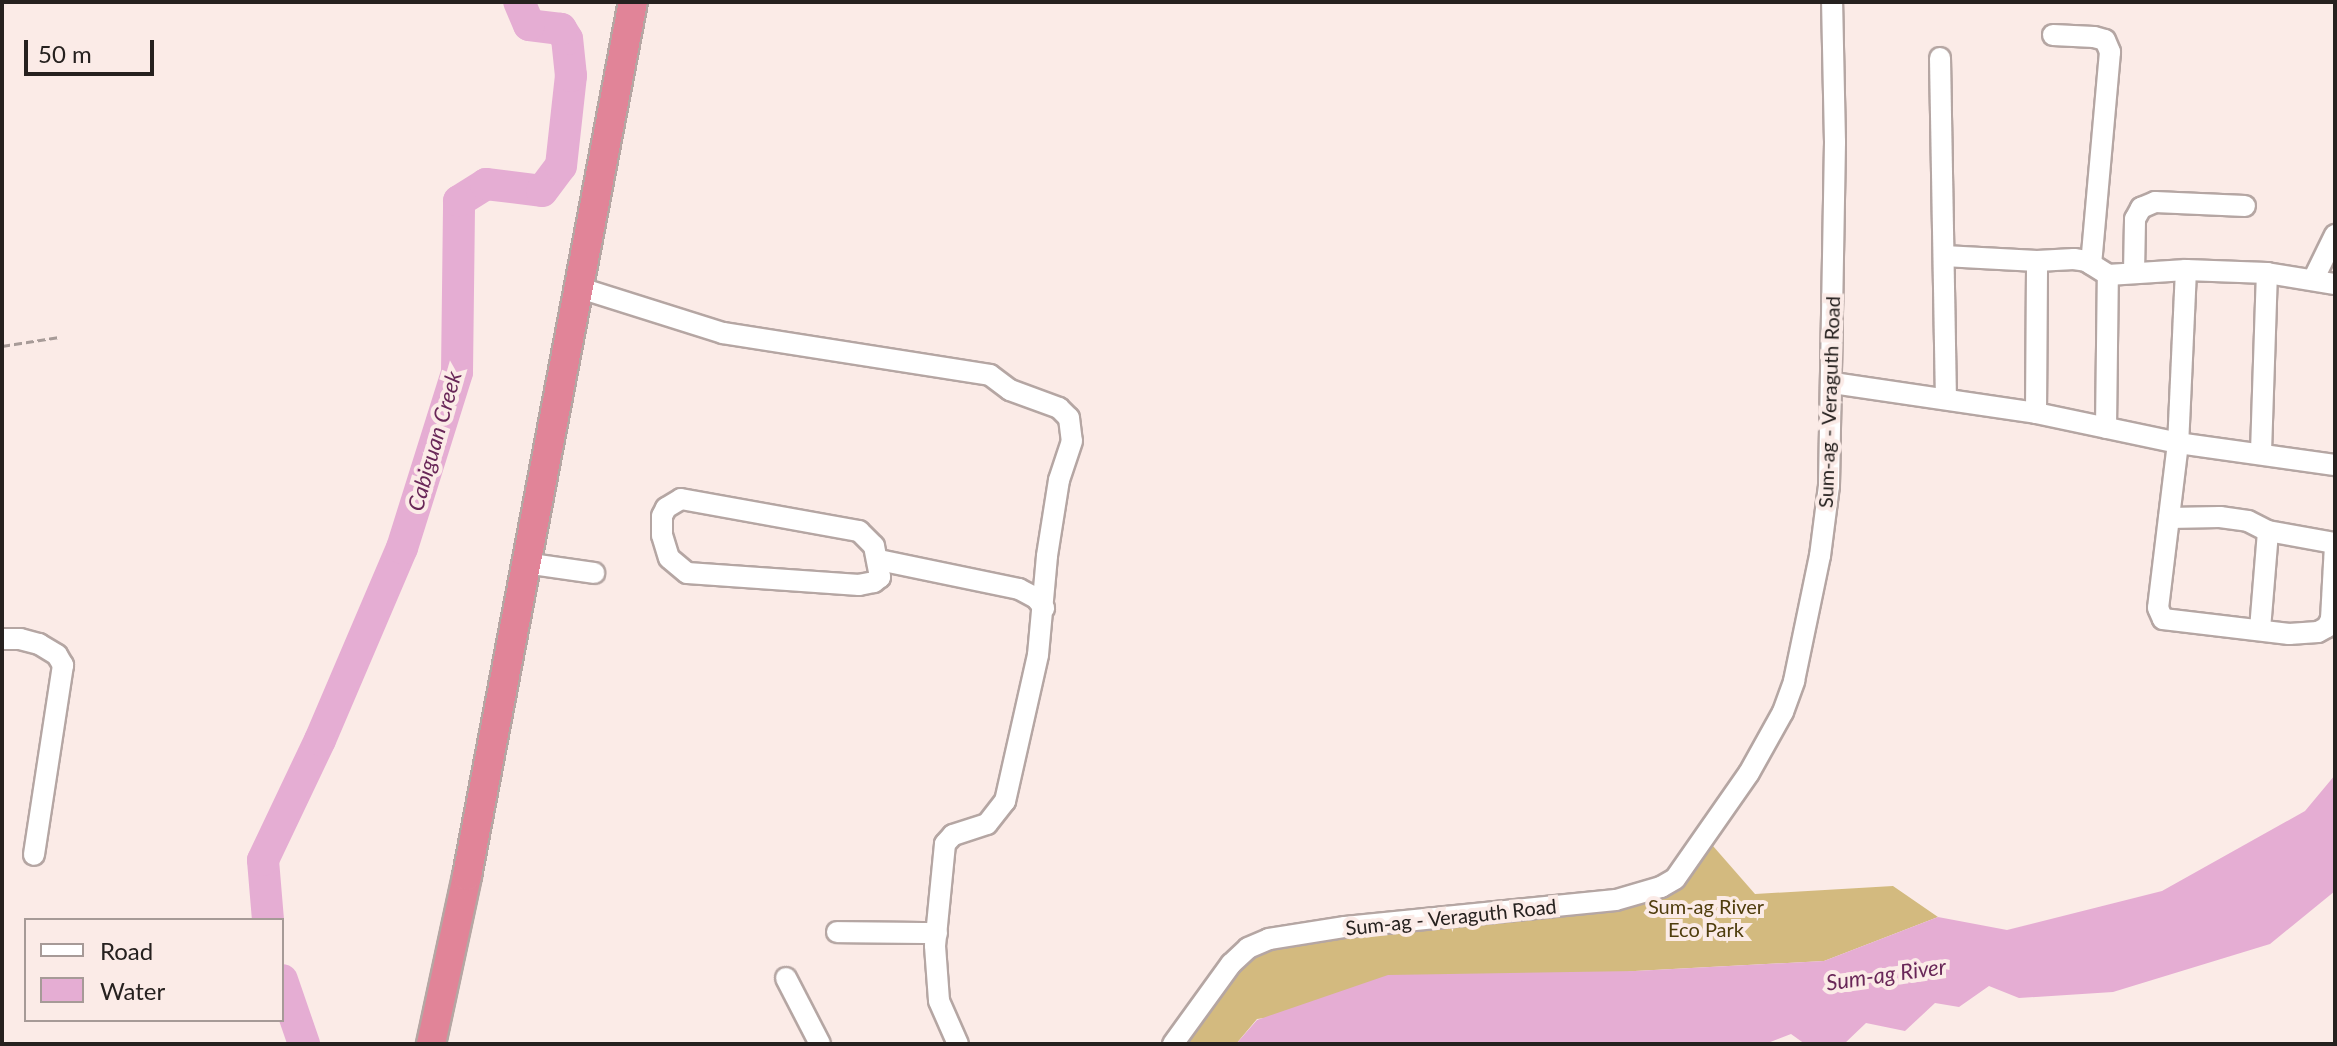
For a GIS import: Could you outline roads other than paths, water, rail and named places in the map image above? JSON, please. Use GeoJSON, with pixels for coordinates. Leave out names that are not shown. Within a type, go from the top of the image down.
{"type":"FeatureCollection","features":[{"type":"Feature","properties":{"kind":"highway"},"geometry":{"type":"LineString","coordinates":[[431,1044],[531,564],[633,2]]}},
{"type":"Feature","properties":{"kind":"highway"},"geometry":{"type":"LineString","coordinates":[[583,288],[647,2]]}},
{"type":"Feature","properties":{"kind":"highway"},"geometry":{"type":"LineString","coordinates":[[449,1044],[531,564]]}},
{"type":"Feature","properties":{"kind":"street","name":"Sum-ag - Veraguth Road"},"geometry":{"type":"LineString","coordinates":[[1173,1044],[1231,964],[1248,948],[1269,939],[1345,927],[1616,900],[1652,891],[1675,879],[1769,741],[1794,681],[1820,556],[1827,500],[1833,383],[1832,2]]}},
{"type":"Feature","properties":{"kind":"street"},"geometry":{"type":"LineString","coordinates":[[2053,35],[2105,40],[2110,52],[2100,269],[2106,428]]}},
{"type":"Feature","properties":{"kind":"street"},"geometry":{"type":"LineString","coordinates":[[1940,58],[1946,397]]}},
{"type":"Feature","properties":{"kind":"street"},"geometry":{"type":"LineString","coordinates":[[2134,273],[2135,219],[2147,204],[2245,206]]}},
{"type":"Feature","properties":{"kind":"street"},"geometry":{"type":"LineString","coordinates":[[2314,278],[2335,235]]}},
{"type":"Feature","properties":{"kind":"street"},"geometry":{"type":"LineString","coordinates":[[1944,256],[2037,261],[2074,259],[2100,269],[2134,273],[2186,270],[2267,273],[2314,278],[2335,284]]}},
{"type":"Feature","properties":{"kind":"street"},"geometry":{"type":"LineString","coordinates":[[2036,413],[2037,261]]}},
{"type":"Feature","properties":{"kind":"street"},"geometry":{"type":"LineString","coordinates":[[2169,518],[2220,517],[2248,521],[2268,531],[2335,544],[2327,627],[2311,635],[2163,619],[2158,608],[2178,443],[2186,270]]}},
{"type":"Feature","properties":{"kind":"street"},"geometry":{"type":"LineString","coordinates":[[2261,452],[2267,273]]}},
{"type":"Feature","properties":{"kind":"street"},"geometry":{"type":"LineString","coordinates":[[583,288],[723,333],[990,375],[1010,390],[1059,408],[1069,418],[1072,441],[1059,480],[1047,556],[1038,655],[1005,801],[987,824],[953,835],[945,844],[937,933],[939,1001],[958,1044]]}},
{"type":"Feature","properties":{"kind":"street"},"geometry":{"type":"LineString","coordinates":[[1833,383],[1946,397],[2178,443],[2261,452],[2335,465]]}},
{"type":"Feature","properties":{"kind":"street"},"geometry":{"type":"LineString","coordinates":[[693,499],[852,528],[864,533],[874,546],[879,560],[880,577],[866,585],[694,575],[669,558],[662,535],[662,516],[672,502],[693,499]]}},
{"type":"Feature","properties":{"kind":"street"},"geometry":{"type":"LineString","coordinates":[[2260,629],[2268,531]]}},
{"type":"Feature","properties":{"kind":"street"},"geometry":{"type":"LineString","coordinates":[[879,560],[1019,589],[1036,598],[1044,608]]}},
{"type":"Feature","properties":{"kind":"street"},"geometry":{"type":"LineString","coordinates":[[531,564],[594,573]]}},
{"type":"Feature","properties":{"kind":"street"},"geometry":{"type":"LineString","coordinates":[[2,639],[20,639],[39,644],[57,655],[63,665],[34,855]]}},
{"type":"Feature","properties":{"kind":"street"},"geometry":{"type":"LineString","coordinates":[[837,932],[937,933]]}},
{"type":"Feature","properties":{"kind":"street"},"geometry":{"type":"LineString","coordinates":[[786,978],[820,1044]]}},
{"type":"Feature","properties":{"kind":"water","name":"Sum-ag River"},"geometry":{"type":"Polygon","coordinates":[[[2335,775],[2335,891],[2270,944],[2113,992],[2019,998],[1989,986],[1959,1007],[1935,1003],[1905,1031],[1866,1023],[1844,1044],[1805,1044],[1791,1034],[1765,1044],[1236,1044],[1257,1020],[1388,975],[1635,971],[1824,961],[1938,917],[2007,930],[2162,891],[2305,811],[2335,775]]]}},
{"type":"Feature","properties":{"kind":"waterway","name":"Cabiguan Creek"},"geometry":{"type":"LineString","coordinates":[[268,918],[263,860],[320,740],[402,548],[457,372],[459,201],[486,184],[542,191],[561,166],[571,76],[567,39],[561,29],[529,25],[519,2]]}},
{"type":"Feature","properties":{"kind":"waterway","name":"Cabiguan Creek"},"geometry":{"type":"LineString","coordinates":[[284,986],[304,1044]]}},
{"type":"Feature","properties":{"kind":"park label","name":"Sum-ag River Eco Park"},"geometry":{"type":"Point","coordinates":[1706,918]}}]}
